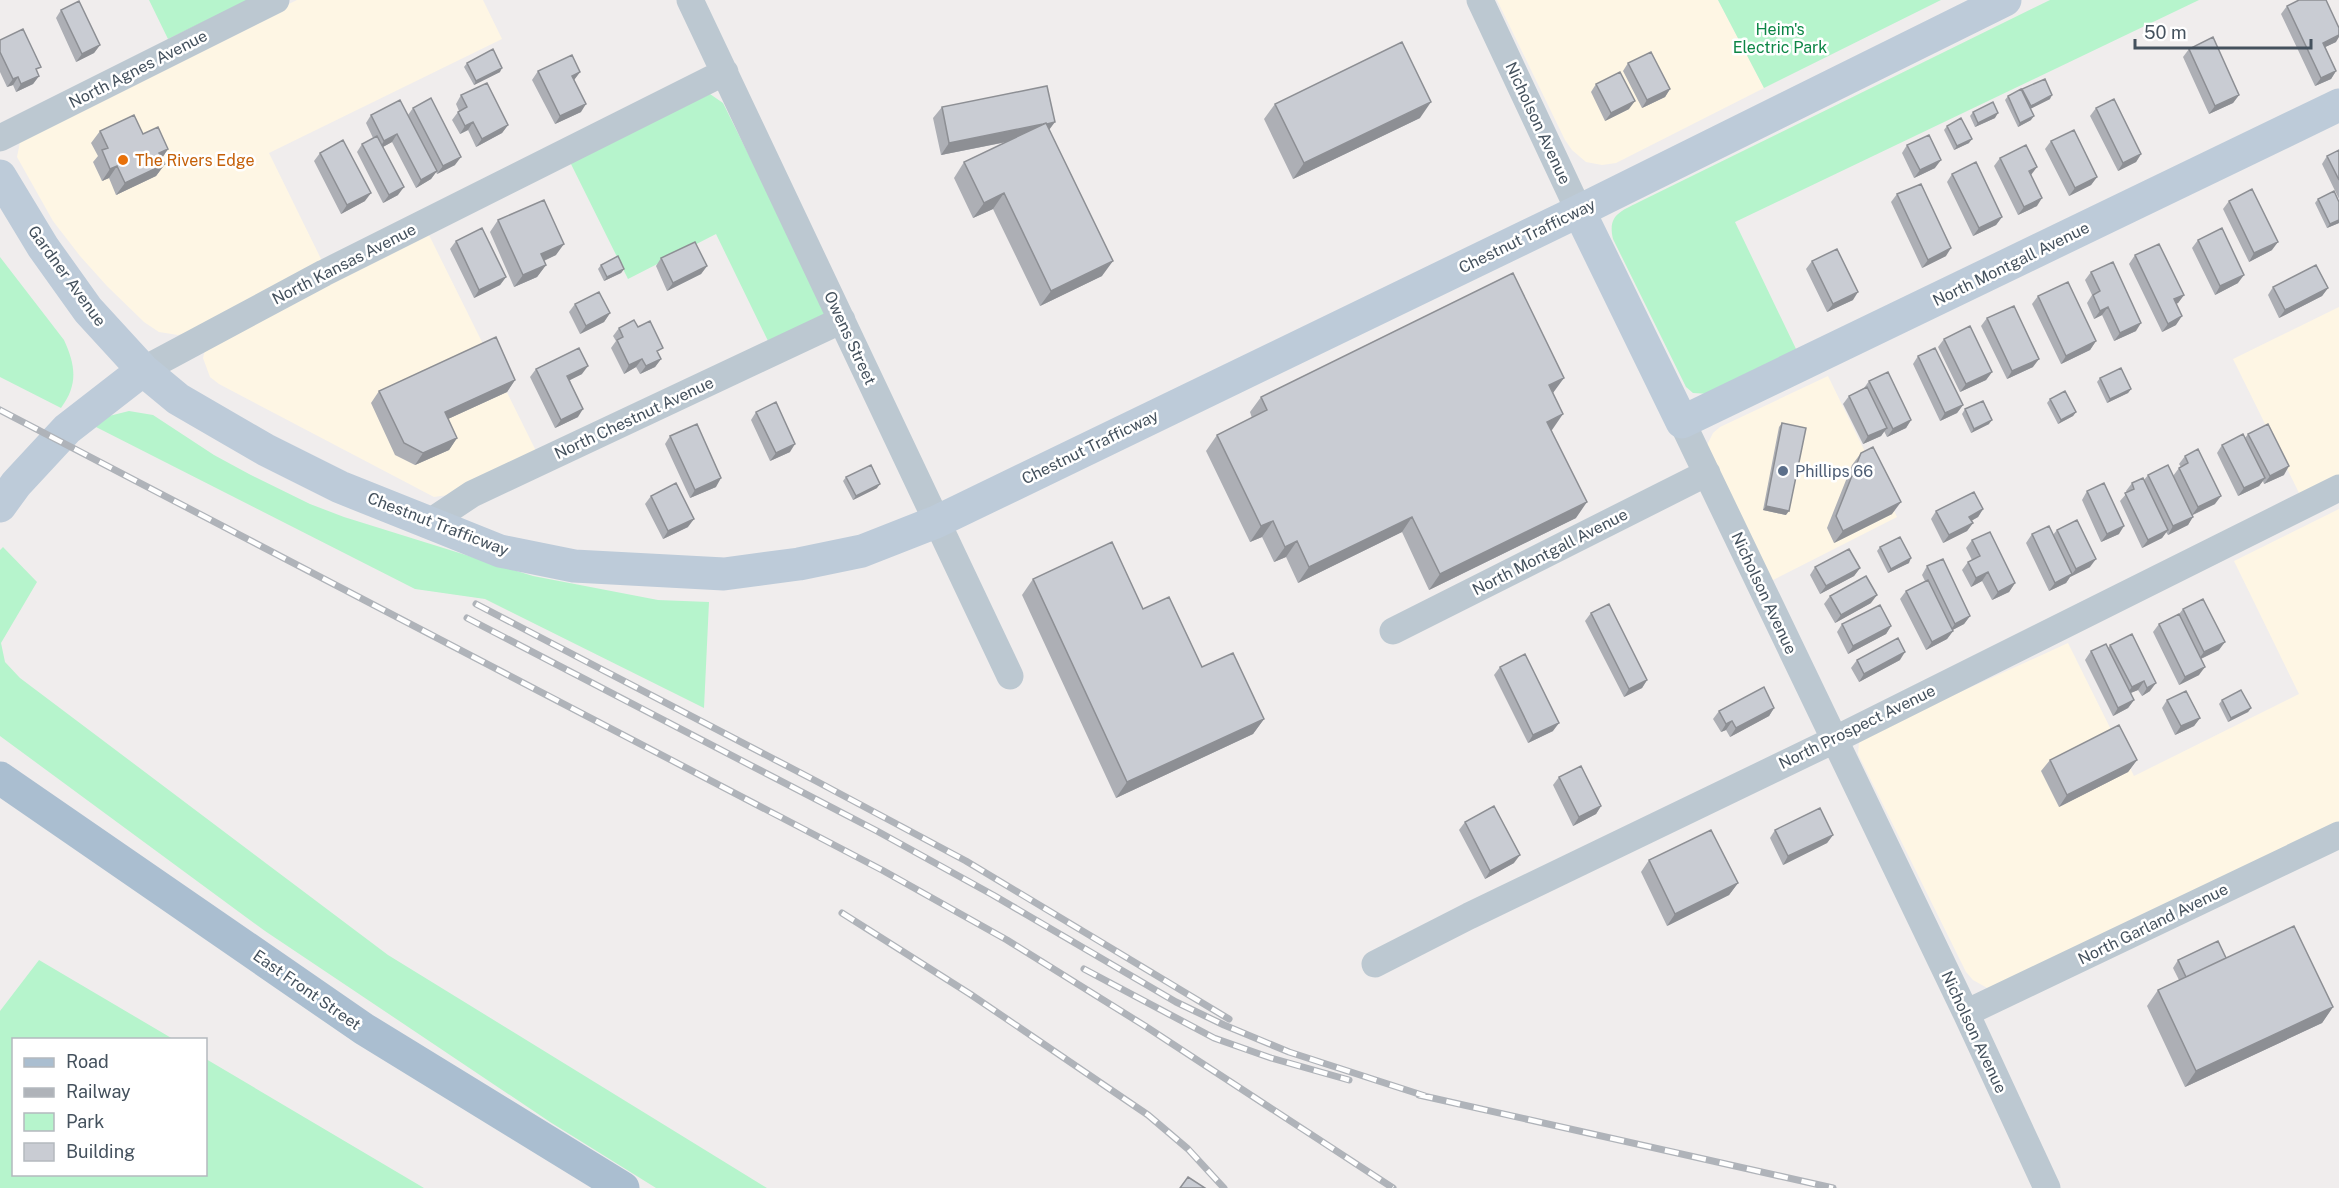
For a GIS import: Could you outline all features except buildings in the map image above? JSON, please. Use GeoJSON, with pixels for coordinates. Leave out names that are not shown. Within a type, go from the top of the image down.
{"type":"FeatureCollection","features":[{"type":"Feature","properties":{"kind":"main road","name":"East Front Street"},"geometry":{"type":"LineString","coordinates":[[0,778],[364,1029],[623,1188]]}},
{"type":"Feature","properties":{"kind":"street","name":"North Agnes Avenue"},"geometry":{"type":"LineString","coordinates":[[0,138],[276,0]]}},
{"type":"Feature","properties":{"kind":"street","name":"Owens Street"},"geometry":{"type":"LineString","coordinates":[[690,0],[1010,676]]}},
{"type":"Feature","properties":{"kind":"street","name":"Nicholson Avenue"},"geometry":{"type":"LineString","coordinates":[[1479,0],[1966,1013],[2047,1188]]}},
{"type":"Feature","properties":{"kind":"street","name":"Chestnut Trafficway"},"geometry":{"type":"LineString","coordinates":[[143,370],[178,399],[267,450],[340,487],[501,551],[574,566],[724,574],[799,564],[862,551],[936,522],[1579,211],[2005,0]]}},
{"type":"Feature","properties":{"kind":"street","name":"North Kansas Avenue"},"geometry":{"type":"LineString","coordinates":[[0,506],[16,484],[67,429],[143,370],[324,273],[725,72]]}},
{"type":"Feature","properties":{"kind":"street","name":"North Montgall Avenue"},"geometry":{"type":"LineString","coordinates":[[1682,422],[2339,105]]}},
{"type":"Feature","properties":{"kind":"street","name":"Gardner Avenue"},"geometry":{"type":"LineString","coordinates":[[0,176],[43,247],[88,310],[143,370]]}},
{"type":"Feature","properties":{"kind":"street","name":"North Chestnut Avenue"},"geometry":{"type":"LineString","coordinates":[[430,522],[472,494],[842,320]]}},
{"type":"Feature","properties":{"kind":"street","name":"North Montgall Avenue"},"geometry":{"type":"LineString","coordinates":[[1393,631],[1707,473]]}},
{"type":"Feature","properties":{"kind":"street","name":"North Prospect Avenue"},"geometry":{"type":"LineString","coordinates":[[1375,964],[1469,916],[1834,740],[2339,488]]}},
{"type":"Feature","properties":{"kind":"street","name":"North Garland Avenue"},"geometry":{"type":"LineString","coordinates":[[1966,1013],[2339,835]]}},
{"type":"Feature","properties":{"kind":"shaded area"},"geometry":{"type":"Polygon","coordinates":[[[297,0],[483,0],[502,39],[269,153],[323,263],[192,331],[178,335],[159,332],[144,322],[107,286],[53,221],[17,157],[20,142],[33,130],[297,0]]]}},
{"type":"Feature","properties":{"kind":"shaded area"},"geometry":{"type":"Polygon","coordinates":[[[1497,0],[1718,0],[1764,88],[1616,163],[1602,165],[1586,162],[1572,150],[1565,140],[1497,0]]]}},
{"type":"Feature","properties":{"kind":"shaded area"},"geometry":{"type":"Polygon","coordinates":[[[427,231],[537,453],[448,495],[434,497],[219,384],[210,377],[203,358],[205,350],[427,231]]]}},
{"type":"Feature","properties":{"kind":"shaded area"},"geometry":{"type":"Polygon","coordinates":[[[2339,307],[2339,478],[2301,497],[2233,359],[2339,307]]]}},
{"type":"Feature","properties":{"kind":"shaded area"},"geometry":{"type":"Polygon","coordinates":[[[1828,376],[1897,517],[1771,581],[1707,445],[1713,433],[1720,427],[1828,376]]]}},
{"type":"Feature","properties":{"kind":"shaded area"},"geometry":{"type":"Polygon","coordinates":[[[2339,509],[2339,826],[1989,989],[1973,980],[1966,972],[1858,754],[1859,743],[1868,734],[2068,643],[2134,776],[2299,694],[2234,561],[2339,509]]]}},
{"type":"Feature","properties":{"kind":"green space"},"geometry":{"type":"Polygon","coordinates":[[[149,0],[249,0],[168,39],[149,0]]]}},
{"type":"Feature","properties":{"kind":"green space","name":"Heim's Electric Park"},"geometry":{"type":"Polygon","coordinates":[[[1718,0],[1941,0],[1764,88],[1718,0]]]}},
{"type":"Feature","properties":{"kind":"green space"},"geometry":{"type":"Polygon","coordinates":[[[2050,0],[2199,0],[1735,222],[1797,351],[1710,394],[1693,393],[1686,387],[1613,239],[1612,224],[1618,214],[2050,0]]]}},
{"type":"Feature","properties":{"kind":"green space"},"geometry":{"type":"Polygon","coordinates":[[[710,94],[723,103],[828,314],[769,343],[716,234],[628,279],[569,160],[710,94]]]}},
{"type":"Feature","properties":{"kind":"green space"},"geometry":{"type":"Polygon","coordinates":[[[0,257],[64,340],[68,349],[73,367],[73,383],[67,400],[61,408],[0,377],[0,257]]]}},
{"type":"Feature","properties":{"kind":"green space"},"geometry":{"type":"Polygon","coordinates":[[[129,411],[153,415],[214,455],[249,474],[310,504],[344,517],[533,576],[658,600],[709,602],[704,708],[485,599],[415,589],[94,426],[105,417],[129,411]]]}},
{"type":"Feature","properties":{"kind":"green space"},"geometry":{"type":"Polygon","coordinates":[[[3,547],[37,582],[1,643],[5,662],[20,678],[388,955],[767,1188],[656,1188],[550,1122],[265,931],[0,736],[0,550],[3,547]]]}},
{"type":"Feature","properties":{"kind":"green space"},"geometry":{"type":"Polygon","coordinates":[[[39,960],[171,1038],[12,1038],[12,1176],[207,1176],[207,1060],[424,1188],[0,1188],[0,1011],[39,960]]]}},
{"type":"Feature","properties":{"kind":"railway"},"geometry":{"type":"LineString","coordinates":[[0,410],[882,870],[1007,940],[1145,1026],[1393,1188]]}},
{"type":"Feature","properties":{"kind":"railway"},"geometry":{"type":"LineString","coordinates":[[476,604],[966,861],[1229,1019]]}},
{"type":"Feature","properties":{"kind":"railway"},"geometry":{"type":"LineString","coordinates":[[467,618],[877,831],[993,895],[1176,1002],[1289,1052],[1425,1096]]}},
{"type":"Feature","properties":{"kind":"railway"},"geometry":{"type":"LineString","coordinates":[[842,913],[970,994],[1148,1115],[1188,1149],[1224,1188]]}},
{"type":"Feature","properties":{"kind":"railway"},"geometry":{"type":"LineString","coordinates":[[1084,969],[1214,1038],[1271,1058],[1349,1080]]}},
{"type":"Feature","properties":{"kind":"railway"},"geometry":{"type":"LineString","coordinates":[[1419,1095],[1833,1188]]}},
{"type":"Feature","properties":{"kind":"place","name":"The Rivers Edge"},"geometry":{"type":"Point","coordinates":[123,160]}},
{"type":"Feature","properties":{"kind":"place","name":"Phillips 66"},"geometry":{"type":"Point","coordinates":[1783,471]}}]}
